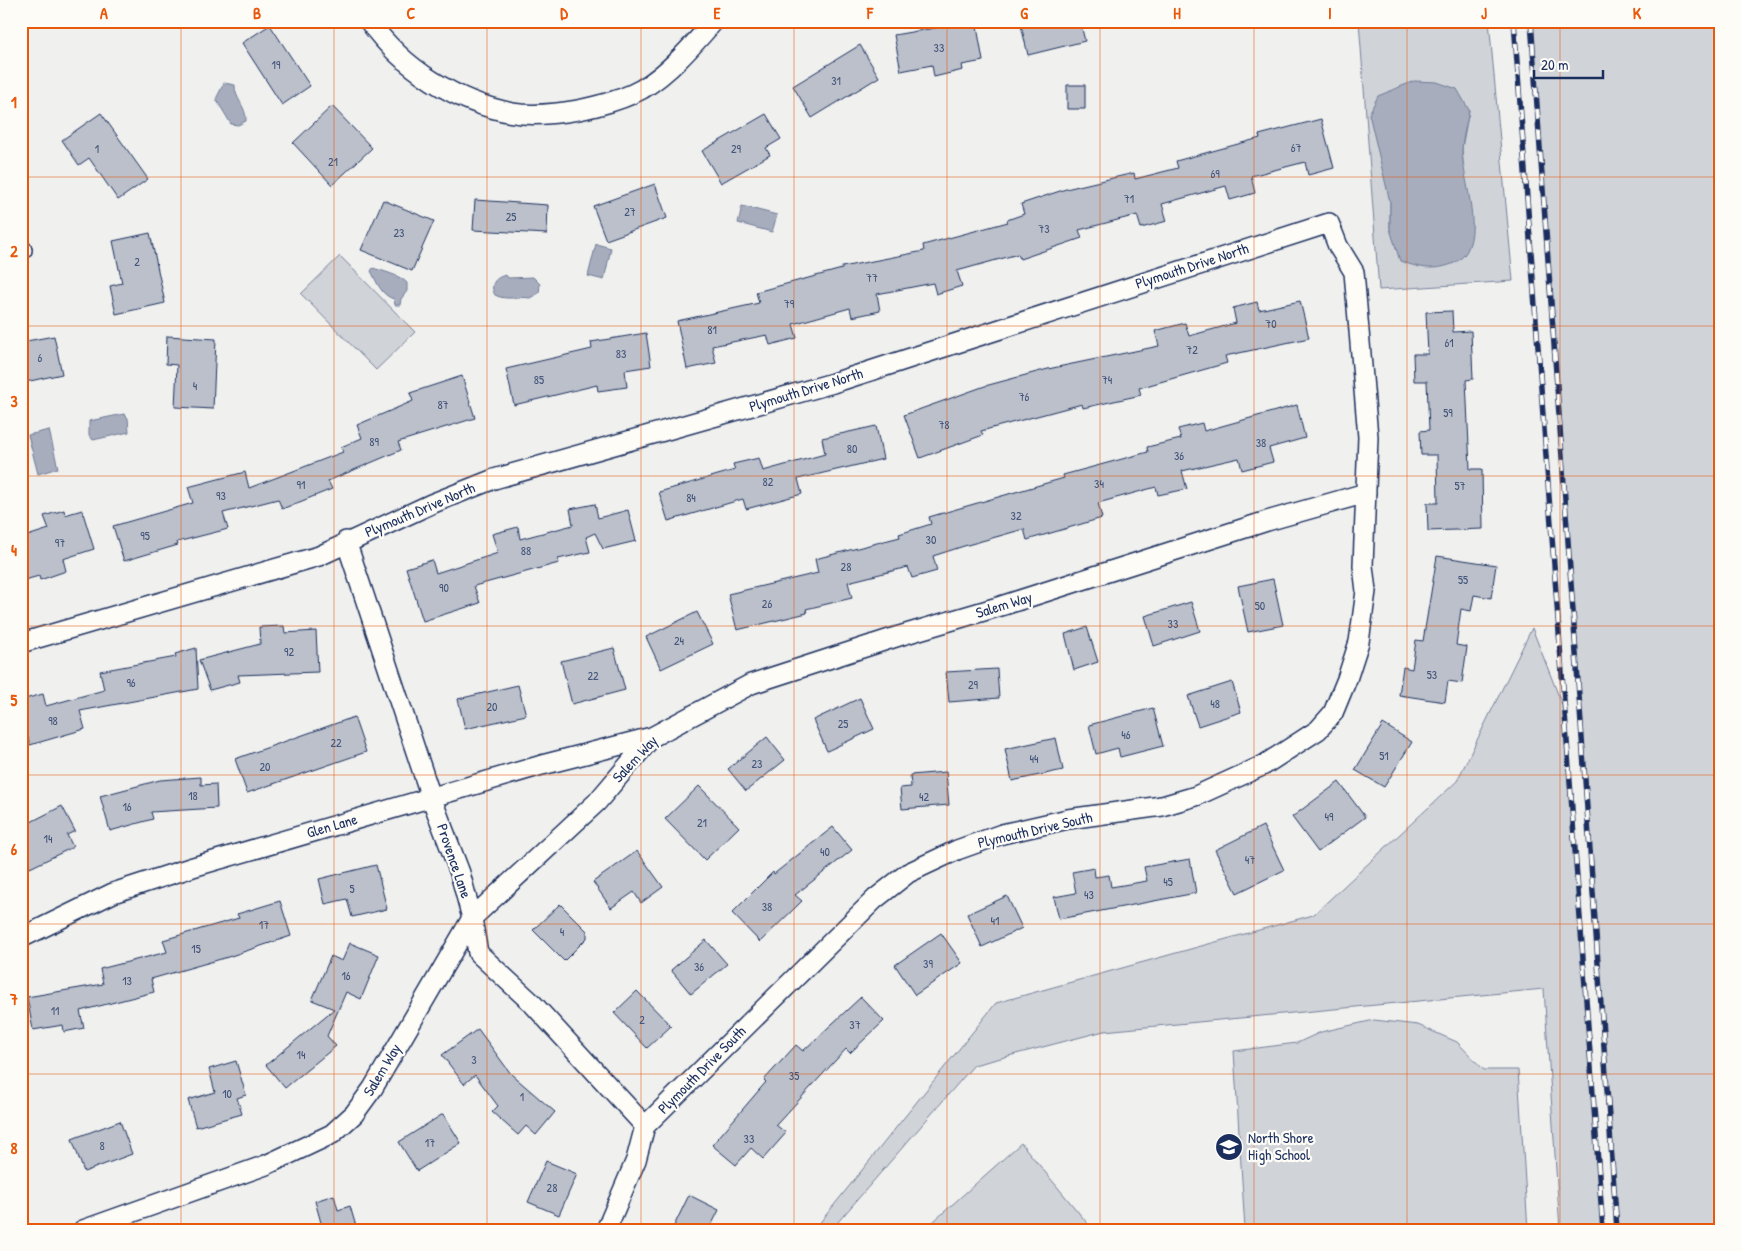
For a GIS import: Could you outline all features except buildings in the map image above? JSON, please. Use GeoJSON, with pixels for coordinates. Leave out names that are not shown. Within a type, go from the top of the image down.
{"type":"FeatureCollection","features":[{"type":"Feature","properties":{"kind":"street"},"geometry":{"type":"LineString","coordinates":[[369,21],[411,66],[458,95],[483,106],[515,113],[574,112],[616,100],[643,89],[678,60],[714,21]]}},
{"type":"Feature","properties":{"kind":"street","name":"Plymouth Drive North"},"geometry":{"type":"LineString","coordinates":[[21,643],[319,556],[346,541],[431,504],[494,480],[833,383],[1329,223],[1338,246],[1354,272],[1368,437],[1366,493]]}},
{"type":"Feature","properties":{"kind":"street","name":"Salem Way"},"geometry":{"type":"LineString","coordinates":[[83,1230],[266,1165],[332,1134],[354,1114],[373,1088],[472,918],[597,802],[652,737],[751,684],[1267,521],[1366,493]]}},
{"type":"Feature","properties":{"kind":"street","name":"Plymouth Drive South"},"geometry":{"type":"LineString","coordinates":[[606,1230],[636,1160],[645,1126],[875,899],[908,873],[957,850],[1002,834],[1068,819],[1162,806],[1196,796],[1264,765],[1318,730],[1332,713],[1347,679],[1359,642],[1366,591],[1363,566],[1366,493]]}},
{"type":"Feature","properties":{"kind":"street","name":"Provence Lane"},"geometry":{"type":"LineString","coordinates":[[346,541],[431,797],[460,873],[472,918],[478,953],[532,1003],[645,1126]]}},
{"type":"Feature","properties":{"kind":"street","name":"Glen Lane"},"geometry":{"type":"LineString","coordinates":[[21,938],[113,893],[193,867],[542,765],[652,737]]}},
{"type":"Feature","properties":{"kind":"shaded area"},"geometry":{"type":"Polygon","coordinates":[[[1359,21],[1489,21],[1513,281],[1379,290],[1359,21]],[[1469,110],[1390,202],[1390,229],[1464,176],[1462,148],[1469,110]]]}},
{"type":"Feature","properties":{"kind":"shaded area"},"geometry":{"type":"Polygon","coordinates":[[[1533,21],[1720,21],[1720,1230],[1618,1230],[1540,150],[1533,21]]]}},
{"type":"Feature","properties":{"kind":"shaded area"},"geometry":{"type":"Polygon","coordinates":[[[340,256],[415,332],[376,370],[301,294],[340,256]]]}},
{"type":"Feature","properties":{"kind":"shaded area"},"geometry":{"type":"Polygon","coordinates":[[[1532,628],[1565,712],[1603,1230],[1560,1230],[1544,989],[1104,1031],[974,1065],[831,1230],[814,1230],[996,1003],[1313,915],[1457,781],[1532,628]]]}},
{"type":"Feature","properties":{"kind":"shaded area"},"geometry":{"type":"Polygon","coordinates":[[[1374,1020],[1418,1025],[1457,1042],[1484,1070],[1518,1070],[1528,1230],[1245,1230],[1234,1051],[1297,1043],[1321,1032],[1374,1020]]]}},
{"type":"Feature","properties":{"kind":"shaded area"},"geometry":{"type":"Polygon","coordinates":[[[1021,1143],[1093,1230],[924,1230],[1021,1143]]]}},
{"type":"Feature","properties":{"kind":"water"},"geometry":{"type":"Polygon","coordinates":[[[1414,81],[1437,82],[1457,89],[1469,110],[1462,151],[1472,214],[1470,244],[1463,256],[1452,264],[1432,268],[1420,267],[1400,261],[1390,229],[1390,202],[1369,114],[1378,96],[1414,81]]]}},
{"type":"Feature","properties":{"kind":"water"},"geometry":{"type":"Polygon","coordinates":[[[224,83],[235,85],[236,94],[245,111],[246,121],[238,125],[231,124],[216,99],[224,83]]]}},
{"type":"Feature","properties":{"kind":"water"},"geometry":{"type":"Polygon","coordinates":[[[742,206],[777,215],[772,232],[738,223],[742,206]]]}},
{"type":"Feature","properties":{"kind":"water"},"geometry":{"type":"Polygon","coordinates":[[[596,244],[611,248],[604,280],[588,276],[596,244]]]}},
{"type":"Feature","properties":{"kind":"water"},"geometry":{"type":"Polygon","coordinates":[[[373,268],[396,276],[407,283],[407,291],[401,299],[400,305],[395,305],[394,299],[382,291],[371,271],[373,268]]]}},
{"type":"Feature","properties":{"kind":"water"},"geometry":{"type":"Polygon","coordinates":[[[506,275],[508,278],[533,277],[540,284],[539,293],[530,298],[504,298],[495,295],[493,291],[494,282],[506,275]]]}},
{"type":"Feature","properties":{"kind":"water"},"geometry":{"type":"Polygon","coordinates":[[[124,414],[128,418],[129,432],[93,440],[89,435],[89,421],[124,414]]]}},
{"type":"Feature","properties":{"kind":"water"},"geometry":{"type":"Polygon","coordinates":[[[49,430],[58,468],[38,474],[28,435],[49,430]]]}},
{"type":"Feature","properties":{"kind":"railway"},"geometry":{"type":"LineString","coordinates":[[1514,21],[1603,1230]]}},
{"type":"Feature","properties":{"kind":"railway"},"geometry":{"type":"LineString","coordinates":[[1531,21],[1617,1230]]}},
{"type":"Feature","properties":{"kind":"place","name":"North Shore High School"},"geometry":{"type":"Point","coordinates":[1229,1147]}}]}
